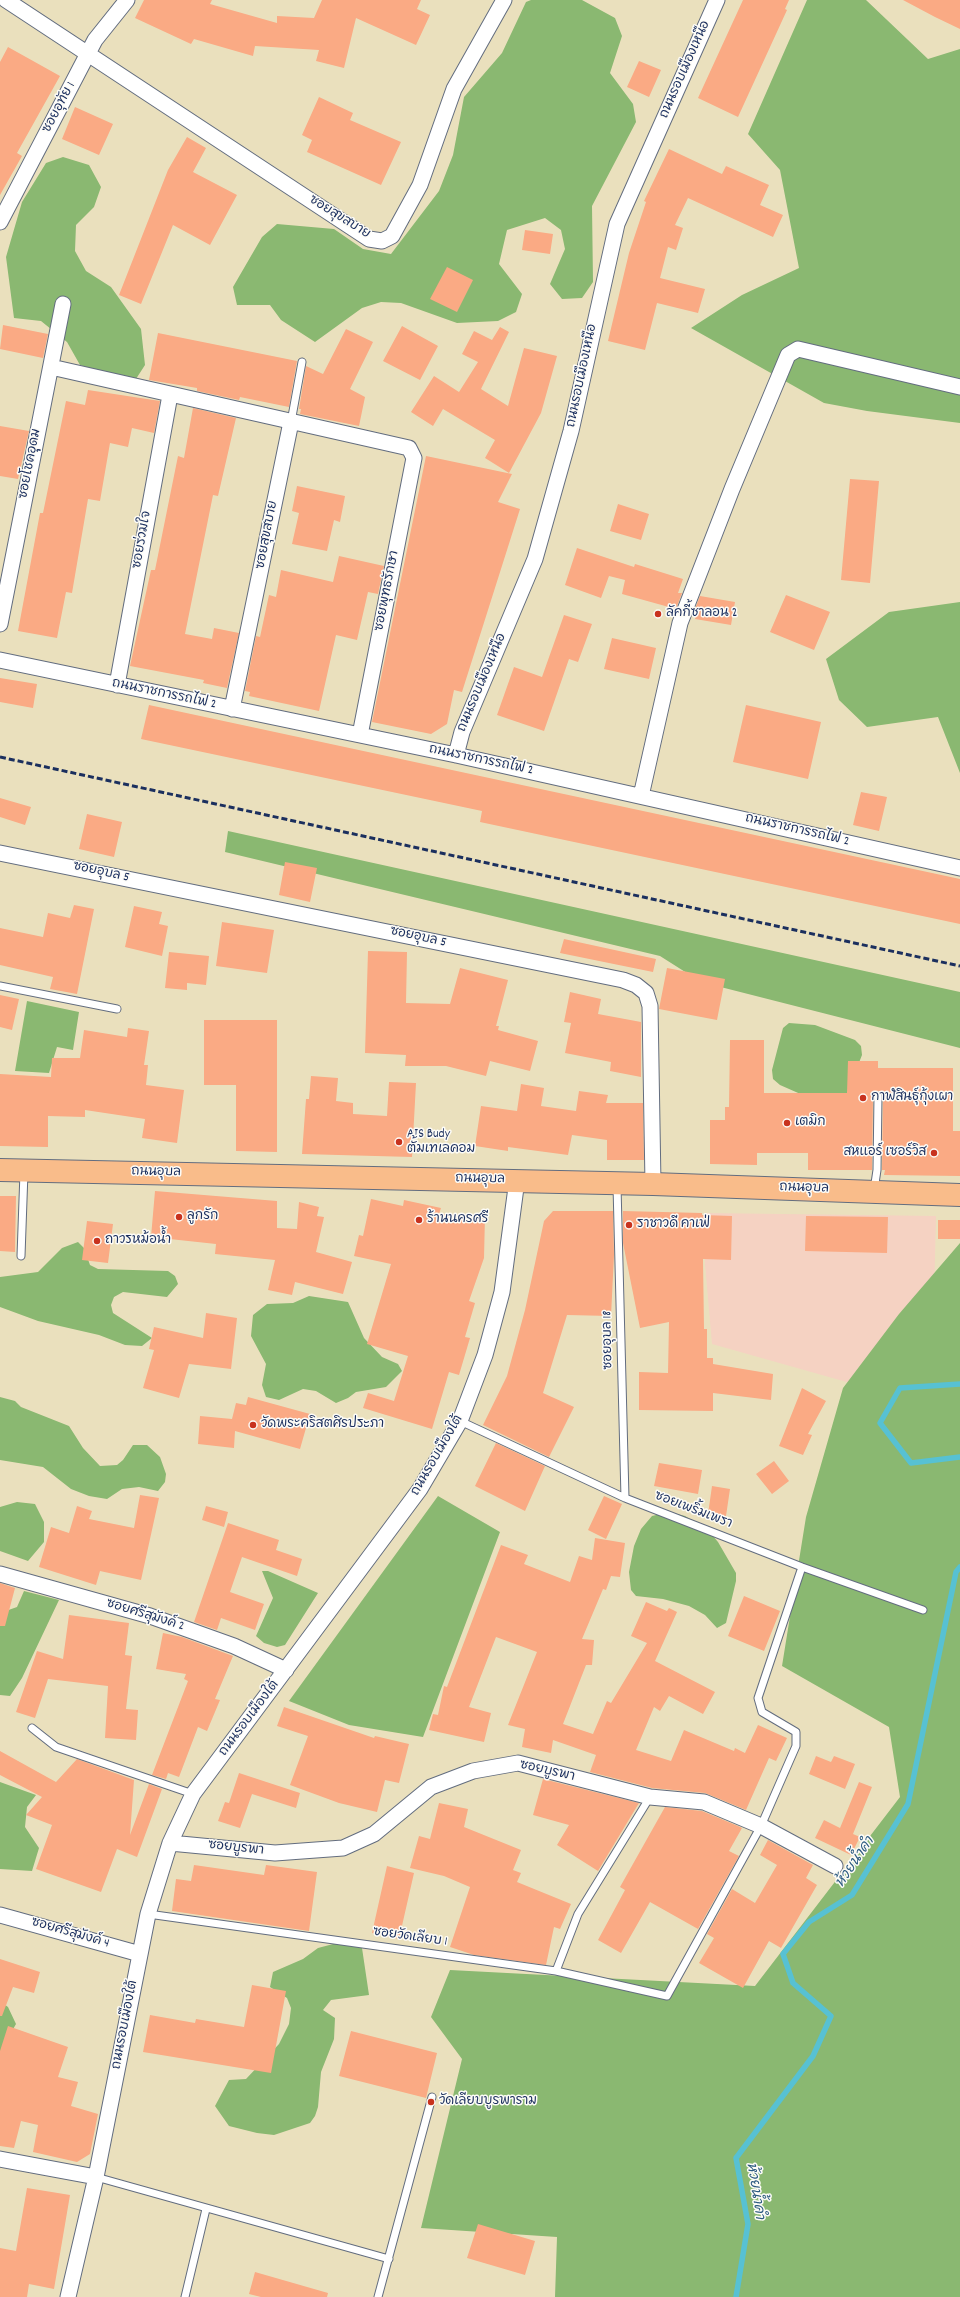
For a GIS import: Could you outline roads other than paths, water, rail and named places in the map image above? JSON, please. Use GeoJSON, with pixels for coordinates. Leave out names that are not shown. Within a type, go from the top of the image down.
{"type":"FeatureCollection","features":[{"type":"Feature","properties":{"kind":"main road","name":"ถนนอุบล"},"geometry":{"type":"LineString","coordinates":[[0,1170],[517,1180],[960,1195]]}},
{"type":"Feature","properties":{"kind":"street","name":"ซอยสุขสบาย"},"geometry":{"type":"LineString","coordinates":[[6,0],[369,239],[382,242],[392,236],[420,185],[454,89],[504,0]]}},
{"type":"Feature","properties":{"kind":"street","name":"ซอยอุทัย 1"},"geometry":{"type":"LineString","coordinates":[[0,222],[95,40],[127,0]]}},
{"type":"Feature","properties":{"kind":"street","name":"ถนนรอบเมืองเหนือ"},"geometry":{"type":"LineString","coordinates":[[456,755],[462,732],[535,559],[571,431],[617,224],[717,0]]}},
{"type":"Feature","properties":{"kind":"street","name":"ซอยโชคอุุดม"},"geometry":{"type":"LineString","coordinates":[[0,624],[63,304]]}},
{"type":"Feature","properties":{"kind":"street"},"geometry":{"type":"LineString","coordinates":[[641,796],[680,623],[732,489],[788,356],[798,348],[960,387]]}},
{"type":"Feature","properties":{"kind":"street"},"geometry":{"type":"LineString","coordinates":[[51,367],[291,422]]}},
{"type":"Feature","properties":{"kind":"street","name":"ซอยร่วมใจ"},"geometry":{"type":"LineString","coordinates":[[117,685],[170,395]]}},
{"type":"Feature","properties":{"kind":"street","name":"ซอยสุขสบาย"},"geometry":{"type":"LineString","coordinates":[[232,709],[291,422]]}},
{"type":"Feature","properties":{"kind":"street","name":"ซอยพุทธรักษา"},"geometry":{"type":"LineString","coordinates":[[291,422],[409,448],[414,458],[360,735]]}},
{"type":"Feature","properties":{"kind":"street","name":"ถนนราชการรถไฟ 2"},"geometry":{"type":"LineString","coordinates":[[0,660],[456,755],[960,868]]}},
{"type":"Feature","properties":{"kind":"street","name":"ซอยอุบล 5"},"geometry":{"type":"LineString","coordinates":[[0,853],[623,980],[636,985],[646,993],[650,1006],[653,1184]]}},
{"type":"Feature","properties":{"kind":"street","name":"ถนนรอบเมืองใต้"},"geometry":{"type":"LineString","coordinates":[[68,2297],[96,2177],[148,1914],[170,1843],[194,1794],[420,1489],[460,1421],[485,1355],[502,1292],[517,1180]]}},
{"type":"Feature","properties":{"kind":"street","name":"ซอยศรีสุมังค์ 2"},"geometry":{"type":"LineString","coordinates":[[0,1574],[150,1616],[234,1646],[286,1670]]}},
{"type":"Feature","properties":{"kind":"street","name":"ซอยบูรพา"},"geometry":{"type":"LineString","coordinates":[[170,1843],[275,1853],[343,1848],[374,1834],[431,1787],[473,1771],[518,1763],[650,1797],[704,1802],[761,1826],[835,1866]]}},
{"type":"Feature","properties":{"kind":"street","name":"ซอยศรีสุมังค์ 4"},"geometry":{"type":"LineString","coordinates":[[0,1915],[140,1954]]}},
{"type":"Feature","properties":{"kind":"street"},"geometry":{"type":"LineString","coordinates":[[0,2158],[96,2177]]}},
{"type":"Feature","properties":{"kind":"lane","name":"ซอยสุขสบาย"},"geometry":{"type":"LineString","coordinates":[[291,422],[302,362]]}},
{"type":"Feature","properties":{"kind":"lane"},"geometry":{"type":"LineString","coordinates":[[0,986],[117,1009]]}},
{"type":"Feature","properties":{"kind":"lane"},"geometry":{"type":"LineString","coordinates":[[874,1192],[877,1170],[878,1096]]}},
{"type":"Feature","properties":{"kind":"lane"},"geometry":{"type":"LineString","coordinates":[[21,1256],[24,1170]]}},
{"type":"Feature","properties":{"kind":"lane","name":"ซอยอุบล 18"},"geometry":{"type":"LineString","coordinates":[[617,1183],[625,1498]]}},
{"type":"Feature","properties":{"kind":"lane","name":"ซอยเพริ้มเพรา"},"geometry":{"type":"LineString","coordinates":[[460,1421],[625,1498],[802,1567],[923,1610]]}},
{"type":"Feature","properties":{"kind":"lane"},"geometry":{"type":"LineString","coordinates":[[761,1826],[796,1746],[796,1732],[762,1712],[758,1698],[802,1567]]}},
{"type":"Feature","properties":{"kind":"lane"},"geometry":{"type":"LineString","coordinates":[[32,1728],[56,1747],[194,1794]]}},
{"type":"Feature","properties":{"kind":"lane"},"geometry":{"type":"LineString","coordinates":[[556,1971],[578,1914],[650,1797]]}},
{"type":"Feature","properties":{"kind":"lane","name":"ซอยวัดเลียบ 1"},"geometry":{"type":"LineString","coordinates":[[148,1914],[556,1971],[667,1996],[761,1826]]}},
{"type":"Feature","properties":{"kind":"lane"},"geometry":{"type":"LineString","coordinates":[[378,2297],[432,2097]]}},
{"type":"Feature","properties":{"kind":"lane"},"geometry":{"type":"LineString","coordinates":[[96,2177],[389,2259]]}},
{"type":"Feature","properties":{"kind":"lane"},"geometry":{"type":"LineString","coordinates":[[185,2297],[206,2209]]}},
{"type":"Feature","properties":{"kind":"waterway","name":"ห้วยน้ำคำ"},"geometry":{"type":"LineString","coordinates":[[960,1384],[900,1388],[880,1423],[911,1463],[960,1457]]}},
{"type":"Feature","properties":{"kind":"waterway","name":"ห้วยน้ำคำ"},"geometry":{"type":"LineString","coordinates":[[736,2297],[748,2224],[736,2158],[813,2056],[831,2016],[793,1983],[783,1954],[809,1922],[852,1895],[908,1804],[956,1572],[960,1567]]}},
{"type":"Feature","properties":{"kind":"railway"},"geometry":{"type":"LineString","coordinates":[[0,757],[960,966]]}},
{"type":"Feature","properties":{"kind":"place","name":"ลัคกี้ซาลอน 2"},"geometry":{"type":"Point","coordinates":[658,614]}},
{"type":"Feature","properties":{"kind":"place","name":"กาฬสินธุ์กุ้งเผา"},"geometry":{"type":"Point","coordinates":[863,1098]}},
{"type":"Feature","properties":{"kind":"place","name":"เตมิก"},"geometry":{"type":"Point","coordinates":[787,1123]}},
{"type":"Feature","properties":{"kind":"place","name":"AIS Budy ตั้มเทเลคอม"},"geometry":{"type":"Point","coordinates":[399,1142]}},
{"type":"Feature","properties":{"kind":"place","name":"สหแอร์ เซอร์วิส"},"geometry":{"type":"Point","coordinates":[934,1153]}},
{"type":"Feature","properties":{"kind":"place","name":"ลูกรัก"},"geometry":{"type":"Point","coordinates":[179,1217]}},
{"type":"Feature","properties":{"kind":"place","name":"ร้านนครศรี"},"geometry":{"type":"Point","coordinates":[419,1220]}},
{"type":"Feature","properties":{"kind":"place","name":"ราชาวดี คาเฟ่"},"geometry":{"type":"Point","coordinates":[629,1225]}},
{"type":"Feature","properties":{"kind":"place","name":"ถาวรหม้อน้ำ"},"geometry":{"type":"Point","coordinates":[97,1241]}},
{"type":"Feature","properties":{"kind":"place","name":"วัดพระคริสตศิรประภา"},"geometry":{"type":"Point","coordinates":[253,1425]}},
{"type":"Feature","properties":{"kind":"place","name":"วัดเลียบบูรพาราม"},"geometry":{"type":"Point","coordinates":[431,2102]}}]}
